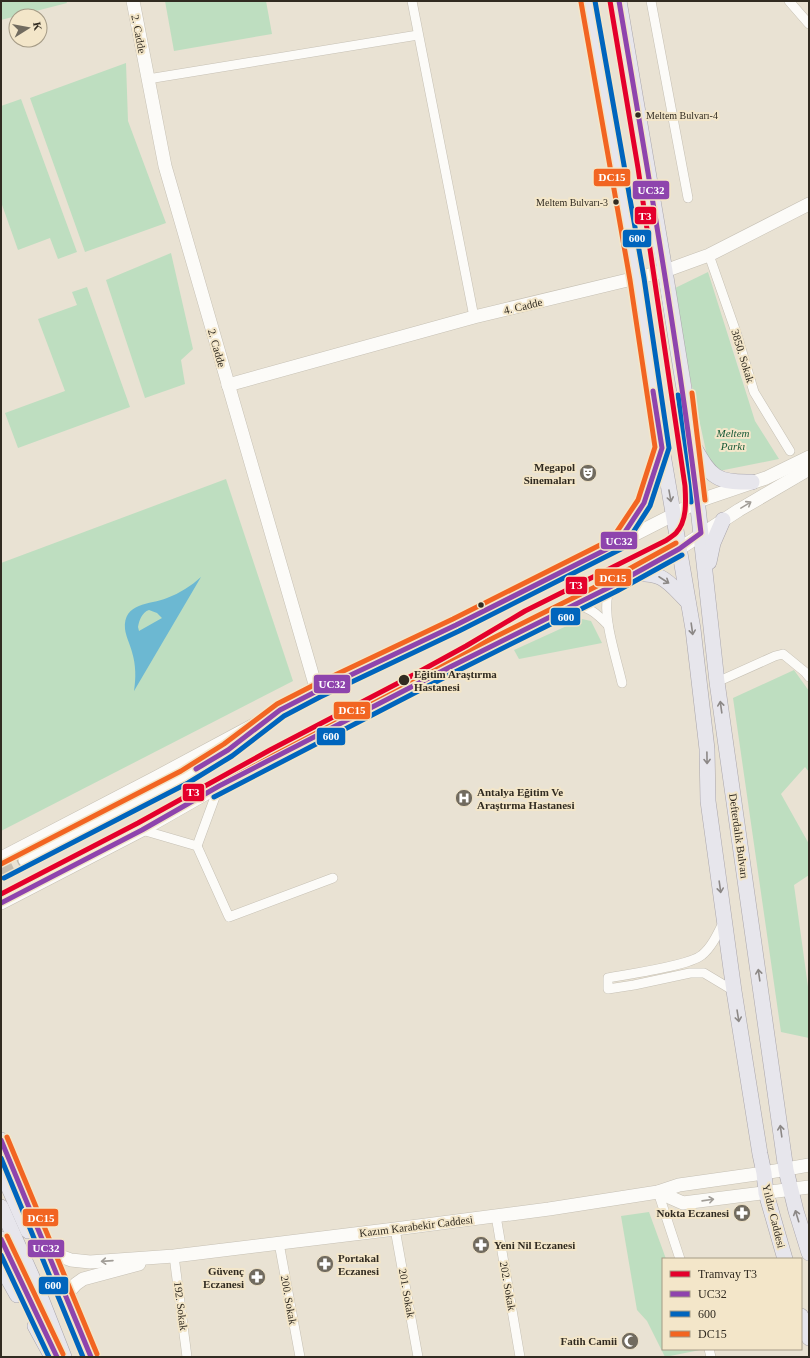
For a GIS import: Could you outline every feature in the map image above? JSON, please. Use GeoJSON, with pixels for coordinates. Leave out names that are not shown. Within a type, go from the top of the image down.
{"type":"FeatureCollection","features":[{"type":"Feature","properties":{"kind":"main road"},"geometry":{"type":"LineString","coordinates":[[588,1],[637,279],[662,448],[688,602],[706,748],[708,801],[734,991],[764,1173]]}},
{"type":"Feature","properties":{"kind":"main road","name":"Defterdalık Bulvarı"},"geometry":{"type":"LineString","coordinates":[[619,1],[665,271],[691,441],[717,682],[786,1170]]}},
{"type":"Feature","properties":{"kind":"main road"},"geometry":{"type":"LineString","coordinates":[[691,441],[710,471],[720,479],[734,483],[752,482]]}},
{"type":"Feature","properties":{"kind":"main road"},"geometry":{"type":"LineString","coordinates":[[617,544],[644,503],[662,448]]}},
{"type":"Feature","properties":{"kind":"main road"},"geometry":{"type":"LineString","coordinates":[[707,587],[709,561],[713,543],[723,520]]}},
{"type":"Feature","properties":{"kind":"main road"},"geometry":{"type":"LineString","coordinates":[[632,574],[647,573],[664,578],[688,602]]}},
{"type":"Feature","properties":{"kind":"main road"},"geometry":{"type":"LineString","coordinates":[[1,1140],[91,1357]]}},
{"type":"Feature","properties":{"kind":"main road"},"geometry":{"type":"LineString","coordinates":[[1,1170],[63,1308],[87,1357]]}},
{"type":"Feature","properties":{"kind":"main road","name":"Yıldız Caddesi"},"geometry":{"type":"LineString","coordinates":[[786,1170],[809,1253]]}},
{"type":"Feature","properties":{"kind":"main road","name":"Yıldız Caddesi"},"geometry":{"type":"LineString","coordinates":[[764,1173],[766,1193],[785,1258]]}},
{"type":"Feature","properties":{"kind":"main road"},"geometry":{"type":"LineString","coordinates":[[1,1207],[38,1288],[64,1357]]}},
{"type":"Feature","properties":{"kind":"main road"},"geometry":{"type":"LineString","coordinates":[[1,1239],[57,1357]]}},
{"type":"Feature","properties":{"kind":"main road"},"geometry":{"type":"LineString","coordinates":[[1,1268],[52,1357]]}},
{"type":"Feature","properties":{"kind":"main road"},"geometry":{"type":"LineString","coordinates":[[802,1319],[809,1338]]}},
{"type":"Feature","properties":{"kind":"street","name":"2. Cadde"},"geometry":{"type":"LineString","coordinates":[[133,1],[164,166],[317,691]]}},
{"type":"Feature","properties":{"kind":"street"},"geometry":{"type":"LineString","coordinates":[[412,1],[474,317]]}},
{"type":"Feature","properties":{"kind":"street"},"geometry":{"type":"LineString","coordinates":[[651,1],[688,198]]}},
{"type":"Feature","properties":{"kind":"street"},"geometry":{"type":"LineString","coordinates":[[789,1],[809,24]]}},
{"type":"Feature","properties":{"kind":"street"},"geometry":{"type":"LineString","coordinates":[[148,78],[418,35]]}},
{"type":"Feature","properties":{"kind":"street","name":"4. Cadde"},"geometry":{"type":"LineString","coordinates":[[228,385],[474,317],[637,279],[665,271],[709,255],[809,204]]}},
{"type":"Feature","properties":{"kind":"street","name":"3850. Sokak"},"geometry":{"type":"LineString","coordinates":[[709,255],[737,335],[754,392],[790,451]]}},
{"type":"Feature","properties":{"kind":"street"},"geometry":{"type":"LineString","coordinates":[[1,858],[155,778],[317,691],[456,625],[617,544],[698,501],[772,475],[809,457]]}},
{"type":"Feature","properties":{"kind":"street"},"geometry":{"type":"LineString","coordinates":[[1,903],[142,830],[218,786],[614,584],[679,549],[701,533],[809,469]]}},
{"type":"Feature","properties":{"kind":"street"},"geometry":{"type":"LineString","coordinates":[[614,584],[608,594],[608,625],[622,683]]}},
{"type":"Feature","properties":{"kind":"street"},"geometry":{"type":"LineString","coordinates":[[573,605],[583,606],[594,612],[608,625]]}},
{"type":"Feature","properties":{"kind":"street"},"geometry":{"type":"LineString","coordinates":[[717,682],[775,656],[783,654],[809,677]]}},
{"type":"Feature","properties":{"kind":"street"},"geometry":{"type":"LineString","coordinates":[[25,860],[184,777],[228,750],[280,710]]}},
{"type":"Feature","properties":{"kind":"street"},"geometry":{"type":"LineString","coordinates":[[218,786],[197,846],[229,917],[333,878]]}},
{"type":"Feature","properties":{"kind":"street"},"geometry":{"type":"LineString","coordinates":[[142,830],[197,846]]}},
{"type":"Feature","properties":{"kind":"street"},"geometry":{"type":"LineString","coordinates":[[725,918],[712,944],[702,956],[689,962],[608,978],[608,989],[690,973],[704,973],[734,991]]}},
{"type":"Feature","properties":{"kind":"street","name":"Kazım Karabekir Caddesi"},"geometry":{"type":"LineString","coordinates":[[174,1256],[496,1216],[658,1192],[679,1185],[786,1170],[809,1165]]}},
{"type":"Feature","properties":{"kind":"street"},"geometry":{"type":"LineString","coordinates":[[658,1192],[683,1203],[809,1187]]}},
{"type":"Feature","properties":{"kind":"street"},"geometry":{"type":"LineString","coordinates":[[658,1192],[680,1258]]}},
{"type":"Feature","properties":{"kind":"street","name":"202. Sokak"},"geometry":{"type":"LineString","coordinates":[[496,1216],[520,1357]]}},
{"type":"Feature","properties":{"kind":"street","name":"201. Sokak"},"geometry":{"type":"LineString","coordinates":[[395,1229],[418,1357]]}},
{"type":"Feature","properties":{"kind":"street","name":"200. Sokak"},"geometry":{"type":"LineString","coordinates":[[279,1243],[300,1357]]}},
{"type":"Feature","properties":{"kind":"street"},"geometry":{"type":"LineString","coordinates":[[47,1251],[71,1260],[90,1262],[174,1256]]}},
{"type":"Feature","properties":{"kind":"street"},"geometry":{"type":"LineString","coordinates":[[66,1295],[83,1279],[174,1256]]}},
{"type":"Feature","properties":{"kind":"street","name":"192. Sokak"},"geometry":{"type":"LineString","coordinates":[[174,1256],[187,1357]]}},
{"type":"Feature","properties":{"kind":"green space"},"geometry":{"type":"Polygon","coordinates":[[[1,1],[66,1],[67,3],[48,8],[8,8],[8,18],[1,20],[1,1]]]}},
{"type":"Feature","properties":{"kind":"green space"},"geometry":{"type":"Polygon","coordinates":[[[165,1],[266,1],[272,34],[174,51],[165,1]]]}},
{"type":"Feature","properties":{"kind":"green space"},"geometry":{"type":"Polygon","coordinates":[[[126,63],[128,121],[166,223],[85,252],[30,98],[126,63]]]}},
{"type":"Feature","properties":{"kind":"green space"},"geometry":{"type":"Polygon","coordinates":[[[21,99],[77,252],[58,259],[50,238],[18,250],[1,202],[1,106],[21,99]]]}},
{"type":"Feature","properties":{"kind":"green space"},"geometry":{"type":"Polygon","coordinates":[[[171,253],[193,349],[181,360],[185,384],[145,398],[106,280],[171,253]]]}},
{"type":"Feature","properties":{"kind":"green space","name":"Meltem Parkı"},"geometry":{"type":"Polygon","coordinates":[[[708,272],[755,421],[779,459],[719,471],[709,465],[671,290],[708,272]]]}},
{"type":"Feature","properties":{"kind":"green space"},"geometry":{"type":"Polygon","coordinates":[[[87,287],[130,407],[18,448],[5,413],[65,391],[38,319],[77,305],[72,292],[87,287]]]}},
{"type":"Feature","properties":{"kind":"green space"},"geometry":{"type":"Polygon","coordinates":[[[226,479],[293,681],[1,831],[1,563],[226,479]]]}},
{"type":"Feature","properties":{"kind":"green space"},"geometry":{"type":"Polygon","coordinates":[[[582,619],[591,621],[602,643],[519,659],[514,650],[582,619]]]}},
{"type":"Feature","properties":{"kind":"green space"},"geometry":{"type":"Polygon","coordinates":[[[794,670],[809,691],[809,772],[805,767],[781,794],[809,844],[809,875],[794,885],[809,994],[809,1038],[781,1032],[733,698],[794,670]]]}},
{"type":"Feature","properties":{"kind":"green space"},"geometry":{"type":"Polygon","coordinates":[[[649,1212],[666,1258],[662,1258],[662,1350],[700,1350],[665,1357],[647,1321],[637,1310],[621,1216],[649,1212]]]}},
{"type":"Feature","properties":{"kind":"water"},"geometry":{"type":"Polygon","coordinates":[[[201,577],[134,691],[134,662],[125,629],[128,614],[139,606],[176,594],[201,577]],[[149,610],[144,613],[139,622],[139,631],[162,618],[157,613],[149,610]]]}},
{"type":"Feature","properties":{"kind":"tunnel"},"geometry":{"type":"LineString","coordinates":[[1,872],[25,860]]}},
{"type":"Feature","properties":{"kind":"tram line","name":"T3"},"geometry":{"type":"LineString","coordinates":[[1,894],[138,823],[270,750],[404,680],[525,611],[665,541],[675,534],[680,528],[685,511],[685,486],[638,168],[610,1]]}},
{"type":"Feature","properties":{"kind":"transit line","name":"600"},"geometry":{"type":"LineString","coordinates":[[4,878],[188,783],[232,756],[284,716],[320,697],[459,631],[623,548],[650,506],[669,448],[644,278],[595,1]]}},
{"type":"Feature","properties":{"kind":"transit line","name":"UC32"},"geometry":{"type":"LineString","coordinates":[[1,903],[142,830],[219,786],[452,666],[614,585],[679,549],[701,533],[674,333],[619,1]]}},
{"type":"Feature","properties":{"kind":"transit line","name":"DC15"},"geometry":{"type":"LineString","coordinates":[[1,864],[181,771],[224,744],[277,704],[453,619],[612,539],[638,500],[655,447],[630,280],[581,2]]}},
{"type":"Feature","properties":{"kind":"transit line","name":"UC32"},"geometry":{"type":"LineString","coordinates":[[196,769],[228,750],[280,710],[456,625],[617,544],[644,503],[662,448],[653,391]]}},
{"type":"Feature","properties":{"kind":"transit line","name":"DC15"},"geometry":{"type":"LineString","coordinates":[[692,393],[705,500]]}},
{"type":"Feature","properties":{"kind":"transit line","name":"600"},"geometry":{"type":"LineString","coordinates":[[678,395],[691,502]]}},
{"type":"Feature","properties":{"kind":"transit line","name":"DC15"},"geometry":{"type":"LineString","coordinates":[[208,785],[449,660],[611,579],[676,543]]}},
{"type":"Feature","properties":{"kind":"transit line","name":"600"},"geometry":{"type":"LineString","coordinates":[[214,797],[455,672],[617,591],[682,555]]}},
{"type":"Feature","properties":{"kind":"transit line","name":"DC15"},"geometry":{"type":"LineString","coordinates":[[7,1137],[97,1354]]}},
{"type":"Feature","properties":{"kind":"transit line","name":"UC32"},"geometry":{"type":"LineString","coordinates":[[1,1140],[91,1357]]}},
{"type":"Feature","properties":{"kind":"transit line","name":"600"},"geometry":{"type":"LineString","coordinates":[[1,1158],[83,1357]]}},
{"type":"Feature","properties":{"kind":"transit line","name":"DC15"},"geometry":{"type":"LineString","coordinates":[[7,1236],[63,1354]]}},
{"type":"Feature","properties":{"kind":"transit line","name":"UC32"},"geometry":{"type":"LineString","coordinates":[[1,1239],[57,1357]]}},
{"type":"Feature","properties":{"kind":"transit line","name":"600"},"geometry":{"type":"LineString","coordinates":[[1,1255],[49,1357]]}},
{"type":"Feature","properties":{"kind":"place","name":"Meltem Bulvarı-4"},"geometry":{"type":"Point","coordinates":[638,115]}},
{"type":"Feature","properties":{"kind":"place","name":"Meltem Bulvarı-3"},"geometry":{"type":"Point","coordinates":[616,202]}},
{"type":"Feature","properties":{"kind":"place","name":"Megapol Sinemaları"},"geometry":{"type":"Point","coordinates":[588,473]}},
{"type":"Feature","properties":{"kind":"place","name":"Eğitim Araştırma Hastanesi"},"geometry":{"type":"Point","coordinates":[404,680]}},
{"type":"Feature","properties":{"kind":"place","name":"Antalya Eğitim Ve Araştırma Hastanesi"},"geometry":{"type":"Point","coordinates":[464,798]}},
{"type":"Feature","properties":{"kind":"place","name":"Nokta Eczanesi"},"geometry":{"type":"Point","coordinates":[742,1213]}},
{"type":"Feature","properties":{"kind":"place","name":"Yeni Nil Eczanesi"},"geometry":{"type":"Point","coordinates":[481,1245]}},
{"type":"Feature","properties":{"kind":"place","name":"Portakal Eczanesi"},"geometry":{"type":"Point","coordinates":[325,1264]}},
{"type":"Feature","properties":{"kind":"place","name":"Güvenç Eczanesi"},"geometry":{"type":"Point","coordinates":[257,1277]}},
{"type":"Feature","properties":{"kind":"place","name":"Fatih Camii"},"geometry":{"type":"Point","coordinates":[630,1341]}}]}
